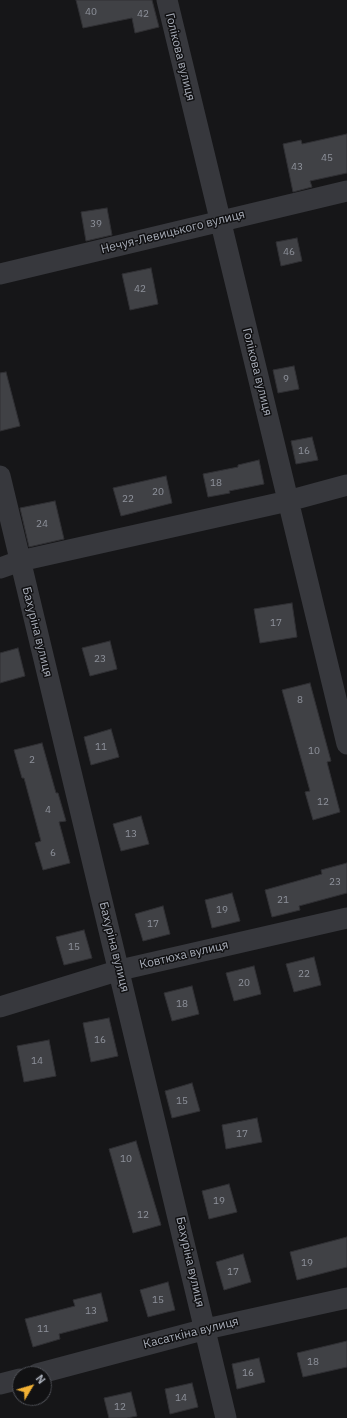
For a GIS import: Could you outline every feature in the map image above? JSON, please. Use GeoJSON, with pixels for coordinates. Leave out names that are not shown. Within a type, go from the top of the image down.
{"type":"FeatureCollection","features":[{"type":"Feature","properties":{"kind":"street","name":"Голікова вулиця"},"geometry":{"type":"LineString","coordinates":[[167,0],[347,744]]}},
{"type":"Feature","properties":{"kind":"street","name":"Нечуя-Левицького вулиця"},"geometry":{"type":"LineString","coordinates":[[0,274],[220,220],[347,191]]}},
{"type":"Feature","properties":{"kind":"street","name":"Бахуріна вулиця"},"geometry":{"type":"LineString","coordinates":[[0,476],[206,1328],[226,1418]]}},
{"type":"Feature","properties":{"kind":"street"},"geometry":{"type":"LineString","coordinates":[[0,568],[20,561],[288,501],[347,485]]}},
{"type":"Feature","properties":{"kind":"street","name":"Ковтюха вулиця"},"geometry":{"type":"LineString","coordinates":[[0,1007],[120,970],[347,918]]}},
{"type":"Feature","properties":{"kind":"street","name":"Касаткіна вулиця"},"geometry":{"type":"LineString","coordinates":[[52,1370],[206,1328],[347,1298]]}},
{"type":"Feature","properties":{"kind":"street"},"geometry":{"type":"LineString","coordinates":[[0,1384],[12,1381]]}},
{"type":"Feature","properties":{"kind":"building"},"geometry":{"type":"Polygon","coordinates":[[[76,0],[152,0],[159,27],[135,33],[132,18],[83,28],[76,0]]]}},
{"type":"Feature","properties":{"kind":"building"},"geometry":{"type":"Polygon","coordinates":[[[347,134],[347,173],[310,181],[312,187],[293,192],[283,144],[301,140],[302,144],[347,134]]]}},
{"type":"Feature","properties":{"kind":"building"},"geometry":{"type":"Polygon","coordinates":[[[107,208],[112,235],[86,241],[81,212],[107,208]]]}},
{"type":"Feature","properties":{"kind":"building"},"geometry":{"type":"Polygon","coordinates":[[[297,238],[302,261],[281,266],[276,242],[297,238]]]}},
{"type":"Feature","properties":{"kind":"building"},"geometry":{"type":"Polygon","coordinates":[[[151,268],[158,304],[130,310],[122,274],[151,268]]]}},
{"type":"Feature","properties":{"kind":"building"},"geometry":{"type":"Polygon","coordinates":[[[294,366],[299,389],[278,393],[273,370],[294,366]]]}},
{"type":"Feature","properties":{"kind":"building"},"geometry":{"type":"Polygon","coordinates":[[[6,372],[20,426],[0,431],[0,373],[6,372]]]}},
{"type":"Feature","properties":{"kind":"building"},"geometry":{"type":"Polygon","coordinates":[[[312,437],[318,460],[296,464],[291,441],[312,437]]]}},
{"type":"Feature","properties":{"kind":"building"},"geometry":{"type":"Polygon","coordinates":[[[259,460],[264,484],[208,497],[203,474],[238,467],[238,465],[259,460]]]}},
{"type":"Feature","properties":{"kind":"building"},"geometry":{"type":"Polygon","coordinates":[[[166,476],[172,503],[121,516],[113,488],[166,476]]]}},
{"type":"Feature","properties":{"kind":"building"},"geometry":{"type":"Polygon","coordinates":[[[55,501],[64,539],[29,547],[20,508],[55,501]]]}},
{"type":"Feature","properties":{"kind":"building"},"geometry":{"type":"Polygon","coordinates":[[[292,603],[297,637],[260,643],[254,609],[292,603]]]}},
{"type":"Feature","properties":{"kind":"building"},"geometry":{"type":"Polygon","coordinates":[[[110,641],[117,669],[90,676],[82,648],[110,641]]]}},
{"type":"Feature","properties":{"kind":"building"},"geometry":{"type":"Polygon","coordinates":[[[18,648],[25,676],[0,683],[0,653],[18,648]]]}},
{"type":"Feature","properties":{"kind":"building"},"geometry":{"type":"Polygon","coordinates":[[[310,683],[331,761],[327,762],[340,812],[313,820],[305,792],[310,791],[282,690],[310,683]]]}},
{"type":"Feature","properties":{"kind":"building"},"geometry":{"type":"Polygon","coordinates":[[[111,729],[119,757],[91,765],[84,737],[111,729]]]}},
{"type":"Feature","properties":{"kind":"building"},"geometry":{"type":"Polygon","coordinates":[[[42,743],[56,793],[58,793],[66,821],[59,822],[70,863],[43,870],[35,843],[41,841],[24,778],[22,778],[14,750],[42,743]]]}},
{"type":"Feature","properties":{"kind":"building"},"geometry":{"type":"Polygon","coordinates":[[[141,816],[149,844],[121,851],[113,824],[141,816]]]}},
{"type":"Feature","properties":{"kind":"building"},"geometry":{"type":"Polygon","coordinates":[[[347,863],[347,893],[299,906],[300,910],[272,917],[265,890],[322,874],[321,870],[347,863]]]}},
{"type":"Feature","properties":{"kind":"building"},"geometry":{"type":"Polygon","coordinates":[[[232,893],[240,921],[212,928],[205,900],[232,893]]]}},
{"type":"Feature","properties":{"kind":"building"},"geometry":{"type":"Polygon","coordinates":[[[163,906],[170,934],[143,941],[135,914],[163,906]]]}},
{"type":"Feature","properties":{"kind":"building"},"geometry":{"type":"Polygon","coordinates":[[[84,930],[92,958],[64,965],[56,937],[84,930]]]}},
{"type":"Feature","properties":{"kind":"building"},"geometry":{"type":"Polygon","coordinates":[[[314,957],[321,985],[294,992],[286,964],[314,957]]]}},
{"type":"Feature","properties":{"kind":"building"},"geometry":{"type":"Polygon","coordinates":[[[254,966],[261,994],[234,1001],[226,973],[254,966]]]}},
{"type":"Feature","properties":{"kind":"building"},"geometry":{"type":"Polygon","coordinates":[[[192,986],[199,1014],[172,1021],[164,993],[192,986]]]}},
{"type":"Feature","properties":{"kind":"building"},"geometry":{"type":"Polygon","coordinates":[[[109,1018],[118,1056],[91,1062],[83,1023],[109,1018]]]}},
{"type":"Feature","properties":{"kind":"building"},"geometry":{"type":"Polygon","coordinates":[[[49,1040],[56,1076],[24,1082],[17,1046],[49,1040]]]}},
{"type":"Feature","properties":{"kind":"building"},"geometry":{"type":"Polygon","coordinates":[[[192,1083],[200,1111],[172,1118],[165,1091],[192,1083]]]}},
{"type":"Feature","properties":{"kind":"building"},"geometry":{"type":"Polygon","coordinates":[[[257,1118],[262,1142],[226,1149],[222,1125],[257,1118]]]}},
{"type":"Feature","properties":{"kind":"building"},"geometry":{"type":"Polygon","coordinates":[[[136,1141],[161,1225],[133,1233],[109,1149],[136,1141]]]}},
{"type":"Feature","properties":{"kind":"building"},"geometry":{"type":"Polygon","coordinates":[[[229,1184],[237,1212],[209,1219],[202,1191],[229,1184]]]}},
{"type":"Feature","properties":{"kind":"building"},"geometry":{"type":"Polygon","coordinates":[[[347,1237],[347,1267],[297,1280],[290,1252],[347,1237]]]}},
{"type":"Feature","properties":{"kind":"building"},"geometry":{"type":"Polygon","coordinates":[[[243,1254],[251,1282],[224,1290],[216,1262],[243,1254]]]}},
{"type":"Feature","properties":{"kind":"building"},"geometry":{"type":"Polygon","coordinates":[[[168,1282],[175,1310],[148,1317],[140,1290],[168,1282]]]}},
{"type":"Feature","properties":{"kind":"building"},"geometry":{"type":"Polygon","coordinates":[[[101,1293],[108,1321],[59,1334],[60,1339],[33,1347],[25,1319],[75,1306],[73,1300],[101,1293]]]}},
{"type":"Feature","properties":{"kind":"building"},"geometry":{"type":"Polygon","coordinates":[[[347,1341],[347,1367],[303,1377],[297,1353],[347,1341]]]}},
{"type":"Feature","properties":{"kind":"building"},"geometry":{"type":"Polygon","coordinates":[[[259,1358],[265,1382],[237,1389],[232,1364],[259,1358]]]}},
{"type":"Feature","properties":{"kind":"building"},"geometry":{"type":"Polygon","coordinates":[[[192,1383],[198,1407],[170,1414],[165,1389],[192,1383]]]}},
{"type":"Feature","properties":{"kind":"building"},"geometry":{"type":"Polygon","coordinates":[[[131,1392],[137,1416],[127,1418],[109,1418],[104,1398],[131,1392]]]}}]}
